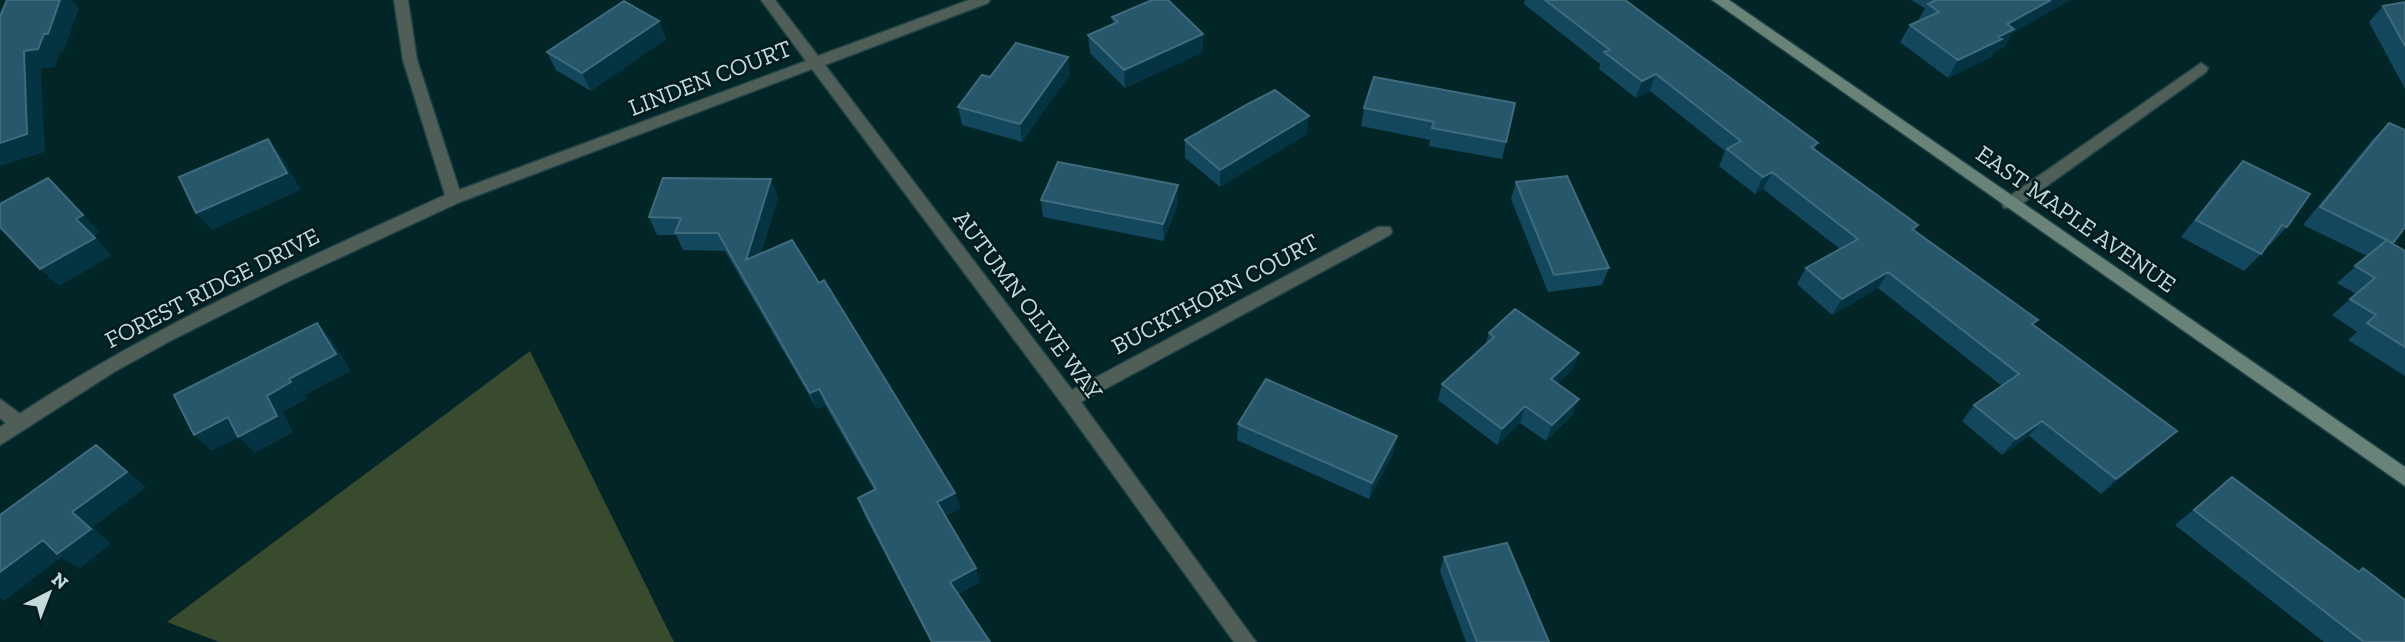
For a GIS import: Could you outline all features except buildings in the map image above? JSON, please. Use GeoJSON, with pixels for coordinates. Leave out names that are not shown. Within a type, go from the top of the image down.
{"type":"FeatureCollection","features":[{"type":"Feature","properties":{"kind":"main road","name":"EAST MAPLE AVENUE"},"geometry":{"type":"LineString","coordinates":[[1719,0],[2405,478]]}},
{"type":"Feature","properties":{"kind":"street"},"geometry":{"type":"LineString","coordinates":[[401,0],[410,60],[434,143],[454,198]]}},
{"type":"Feature","properties":{"kind":"street","name":"AUTUMN OLIVE WAY"},"geometry":{"type":"LineString","coordinates":[[768,0],[813,64],[1069,400],[1245,642]]}},
{"type":"Feature","properties":{"kind":"street","name":"LINDEN COURT"},"geometry":{"type":"LineString","coordinates":[[454,198],[983,0]]}},
{"type":"Feature","properties":{"kind":"street"},"geometry":{"type":"LineString","coordinates":[[2010,204],[2201,68]]}},
{"type":"Feature","properties":{"kind":"street","name":"FOREST RIDGE DRIVE"},"geometry":{"type":"LineString","coordinates":[[0,437],[140,349],[234,301],[454,198]]}},
{"type":"Feature","properties":{"kind":"street","name":"BUCKTHORN COURT"},"geometry":{"type":"LineString","coordinates":[[1069,400],[1384,231]]}},
{"type":"Feature","properties":{"kind":"street"},"geometry":{"type":"LineString","coordinates":[[0,407],[19,423]]}},
{"type":"Feature","properties":{"kind":"green space"},"geometry":{"type":"Polygon","coordinates":[[[530,351],[674,642],[219,642],[167,622],[530,351]]]}}]}
